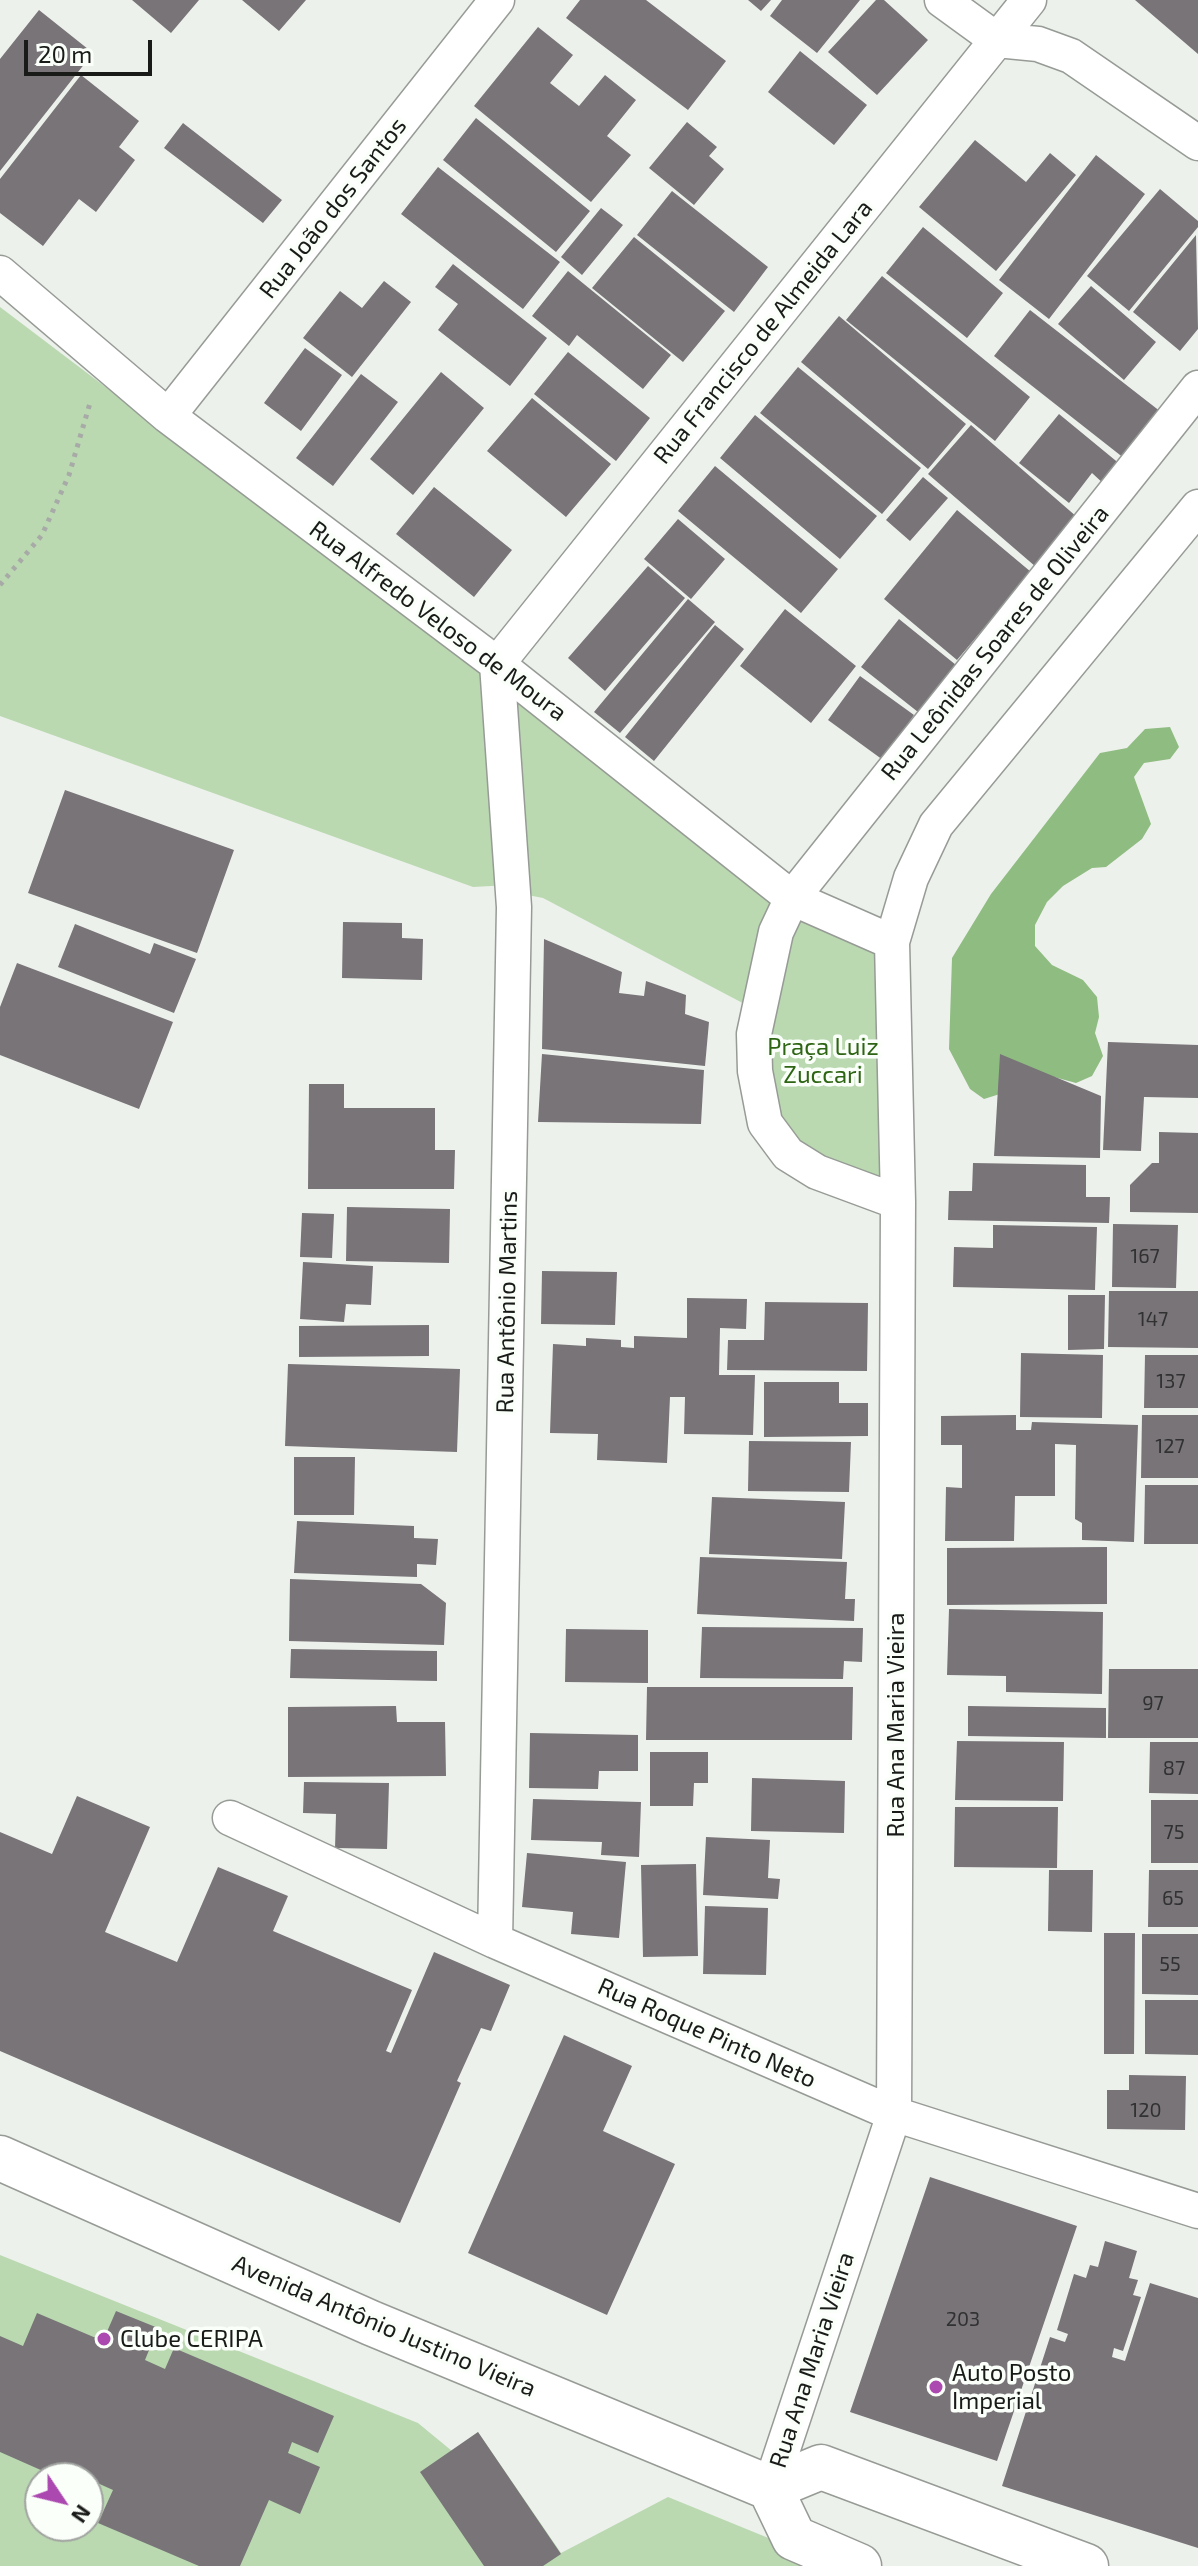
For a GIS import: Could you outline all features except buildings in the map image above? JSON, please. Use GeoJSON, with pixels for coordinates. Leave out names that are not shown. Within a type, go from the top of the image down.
{"type":"FeatureCollection","features":[{"type":"Feature","properties":{"kind":"main road","name":"Avenida Antônio Justino Vieira"},"geometry":{"type":"LineString","coordinates":[[0,2158],[371,2323],[770,2488]]}},
{"type":"Feature","properties":{"kind":"main road"},"geometry":{"type":"LineString","coordinates":[[859,2566],[794,2538],[770,2488],[821,2467],[1086,2566]]}},
{"type":"Feature","properties":{"kind":"street","name":"Rua João dos Santos"},"geometry":{"type":"LineString","coordinates":[[168,416],[497,0]]}},
{"type":"Feature","properties":{"kind":"street"},"geometry":{"type":"LineString","coordinates":[[942,0],[997,40],[1038,44],[1071,56],[1198,143]]}},
{"type":"Feature","properties":{"kind":"street","name":"Rua Francisco de Almeida Lara"},"geometry":{"type":"LineString","coordinates":[[497,664],[1029,0]]}},
{"type":"Feature","properties":{"kind":"street","name":"Rua Alfredo Veloso de Moura"},"geometry":{"type":"LineString","coordinates":[[0,273],[168,416],[497,664],[792,898],[892,942]]}},
{"type":"Feature","properties":{"kind":"street","name":"Rua Leônidas Soares de Oliveira"},"geometry":{"type":"LineString","coordinates":[[898,1202],[817,1172],[788,1154],[765,1123],[755,1071],[754,1034],[776,932],[792,898],[1198,388]]}},
{"type":"Feature","properties":{"kind":"street"},"geometry":{"type":"LineString","coordinates":[[892,942],[911,878],[936,825],[1198,507]]}},
{"type":"Feature","properties":{"kind":"street","name":"Rua Antônio Martins"},"geometry":{"type":"LineString","coordinates":[[495,1941],[514,907],[497,664]]}},
{"type":"Feature","properties":{"kind":"street","name":"Rua Ana Maria Vieira"},"geometry":{"type":"LineString","coordinates":[[770,2488],[894,2114],[898,1202],[892,942]]}},
{"type":"Feature","properties":{"kind":"street","name":"Rua Roque Pinto Neto"},"geometry":{"type":"LineString","coordinates":[[230,1818],[495,1941],[894,2114],[1198,2211]]}},
{"type":"Feature","properties":{"kind":"path"},"geometry":{"type":"LineString","coordinates":[[0,585],[42,535],[69,475],[90,411],[93,352]]}},
{"type":"Feature","properties":{"kind":"green space"},"geometry":{"type":"Polygon","coordinates":[[[0,307],[784,901],[754,1009],[543,898],[507,891],[510,885],[473,887],[0,716],[0,307]]]}},
{"type":"Feature","properties":{"kind":"green space"},"geometry":{"type":"Polygon","coordinates":[[[1170,727],[1179,747],[1170,759],[1144,763],[1134,777],[1151,824],[1142,839],[1106,867],[1092,868],[1063,886],[1047,902],[1035,925],[1035,946],[1052,965],[1083,980],[1097,997],[1099,1017],[1095,1033],[1103,1056],[1092,1076],[1076,1083],[1054,1077],[984,1099],[970,1089],[949,1049],[952,958],[991,894],[1100,753],[1127,748],[1145,729],[1170,727]]]}},
{"type":"Feature","properties":{"kind":"green space","name":"Praça Luiz Zuccari"},"geometry":{"type":"Polygon","coordinates":[[[797,912],[885,949],[888,1189],[831,1168],[785,1133],[761,1060],[797,912]]]}},
{"type":"Feature","properties":{"kind":"green space","name":"Clube CERIPA"},"geometry":{"type":"Polygon","coordinates":[[[0,2255],[418,2423],[452,2451],[478,2432],[561,2553],[668,2497],[837,2566],[0,2566],[0,2255]]]}},
{"type":"Feature","properties":{"kind":"place","name":"Clube CERIPA"},"geometry":{"type":"Point","coordinates":[104,2339]}},
{"type":"Feature","properties":{"kind":"place","name":"Auto Posto Imperial"},"geometry":{"type":"Point","coordinates":[936,2387]}}]}
